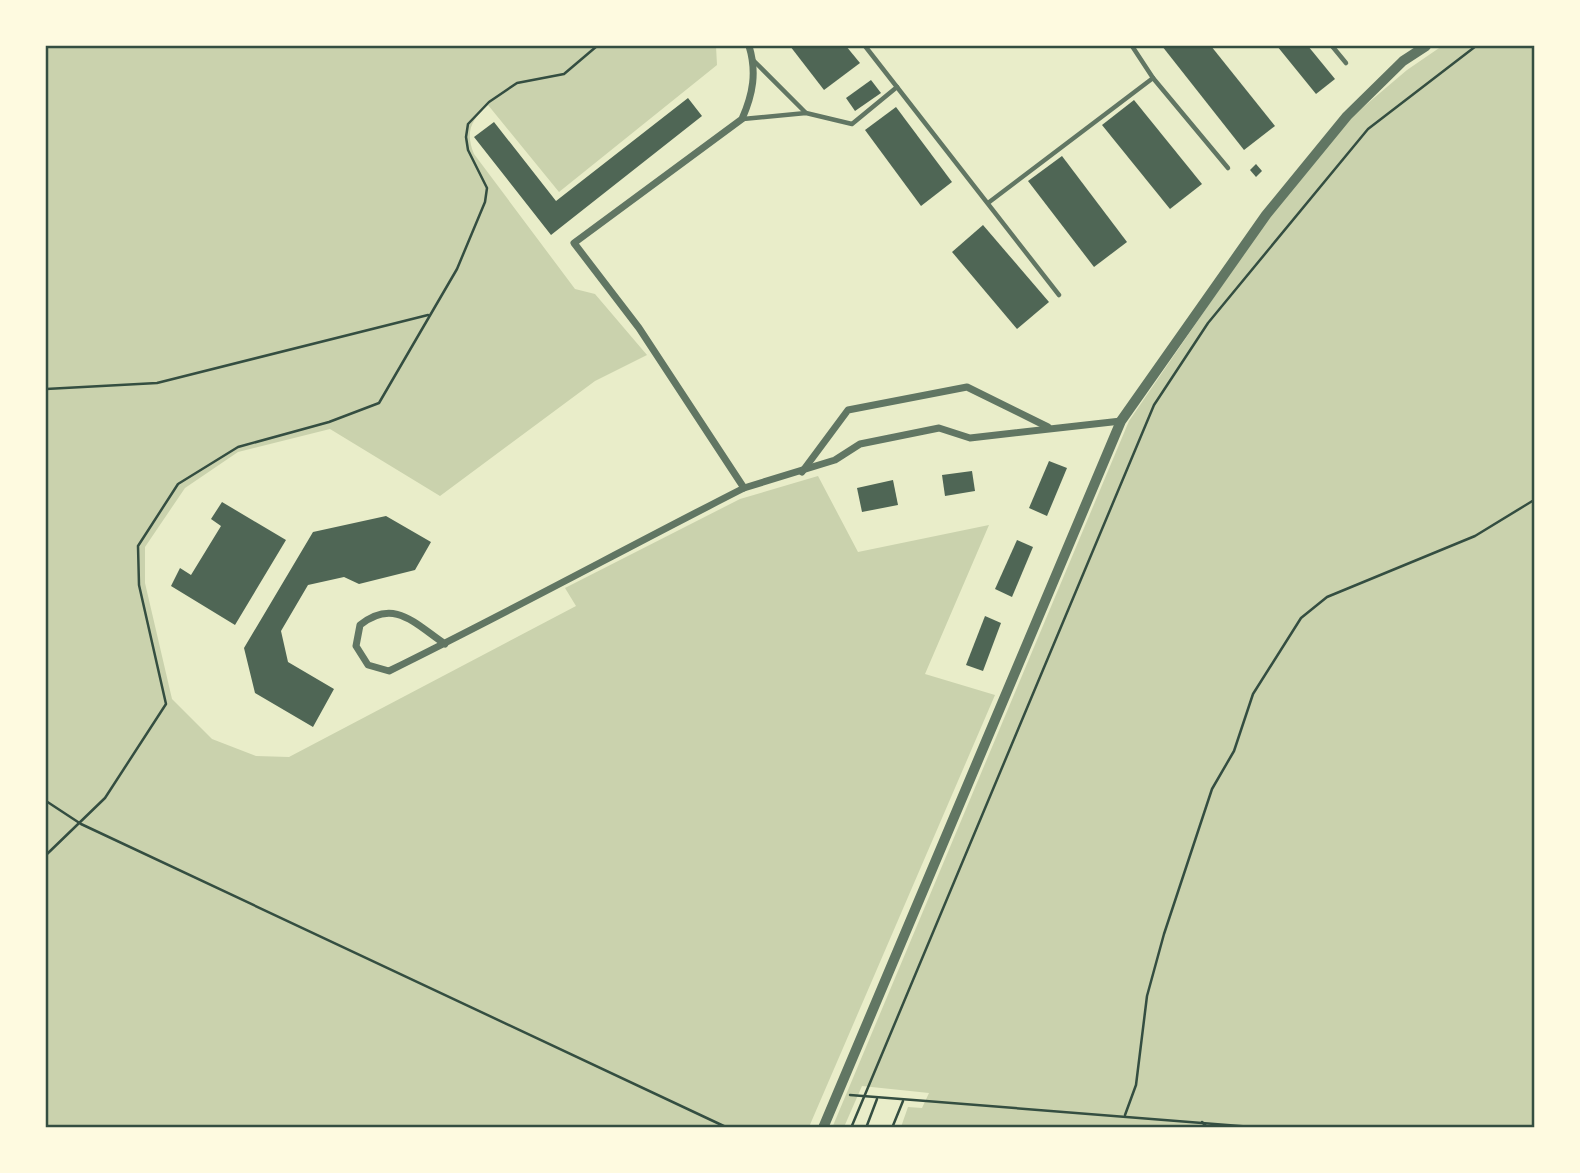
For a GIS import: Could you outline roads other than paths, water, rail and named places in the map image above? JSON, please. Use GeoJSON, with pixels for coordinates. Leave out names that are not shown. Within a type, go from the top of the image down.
{"type":"FeatureCollection","features":[{"type":"Feature","properties":{"kind":"street"},"geometry":{"type":"LineString","coordinates":[[744,488],[639,328],[574,243],[742,119],[753,95],[753,61],[749,46]]}},
{"type":"Feature","properties":{"kind":"street"},"geometry":{"type":"LineString","coordinates":[[823,1128],[1121,421],[1282,195],[1347,116],[1404,61],[1426,46]]}},
{"type":"Feature","properties":{"kind":"street"},"geometry":{"type":"LineString","coordinates":[[802,472],[848,410],[967,387],[1049,427]]}},
{"type":"Feature","properties":{"kind":"street"},"geometry":{"type":"LineString","coordinates":[[445,644],[398,612],[375,613],[360,625],[356,646],[368,665],[389,671],[445,644],[744,488],[835,460],[860,444],[939,428],[970,438],[1121,421]]}},
{"type":"Feature","properties":{"kind":"lane"},"geometry":{"type":"LineString","coordinates":[[865,46],[1059,295]]}},
{"type":"Feature","properties":{"kind":"lane"},"geometry":{"type":"LineString","coordinates":[[1132,46],[1153,78],[1228,168]]}},
{"type":"Feature","properties":{"kind":"lane"},"geometry":{"type":"LineString","coordinates":[[1332,46],[1346,63]]}},
{"type":"Feature","properties":{"kind":"lane"},"geometry":{"type":"LineString","coordinates":[[753,61],[806,113]]}},
{"type":"Feature","properties":{"kind":"lane"},"geometry":{"type":"LineString","coordinates":[[988,203],[1153,78]]}},
{"type":"Feature","properties":{"kind":"lane"},"geometry":{"type":"LineString","coordinates":[[742,119],[806,113],[852,124],[897,87]]}}]}
